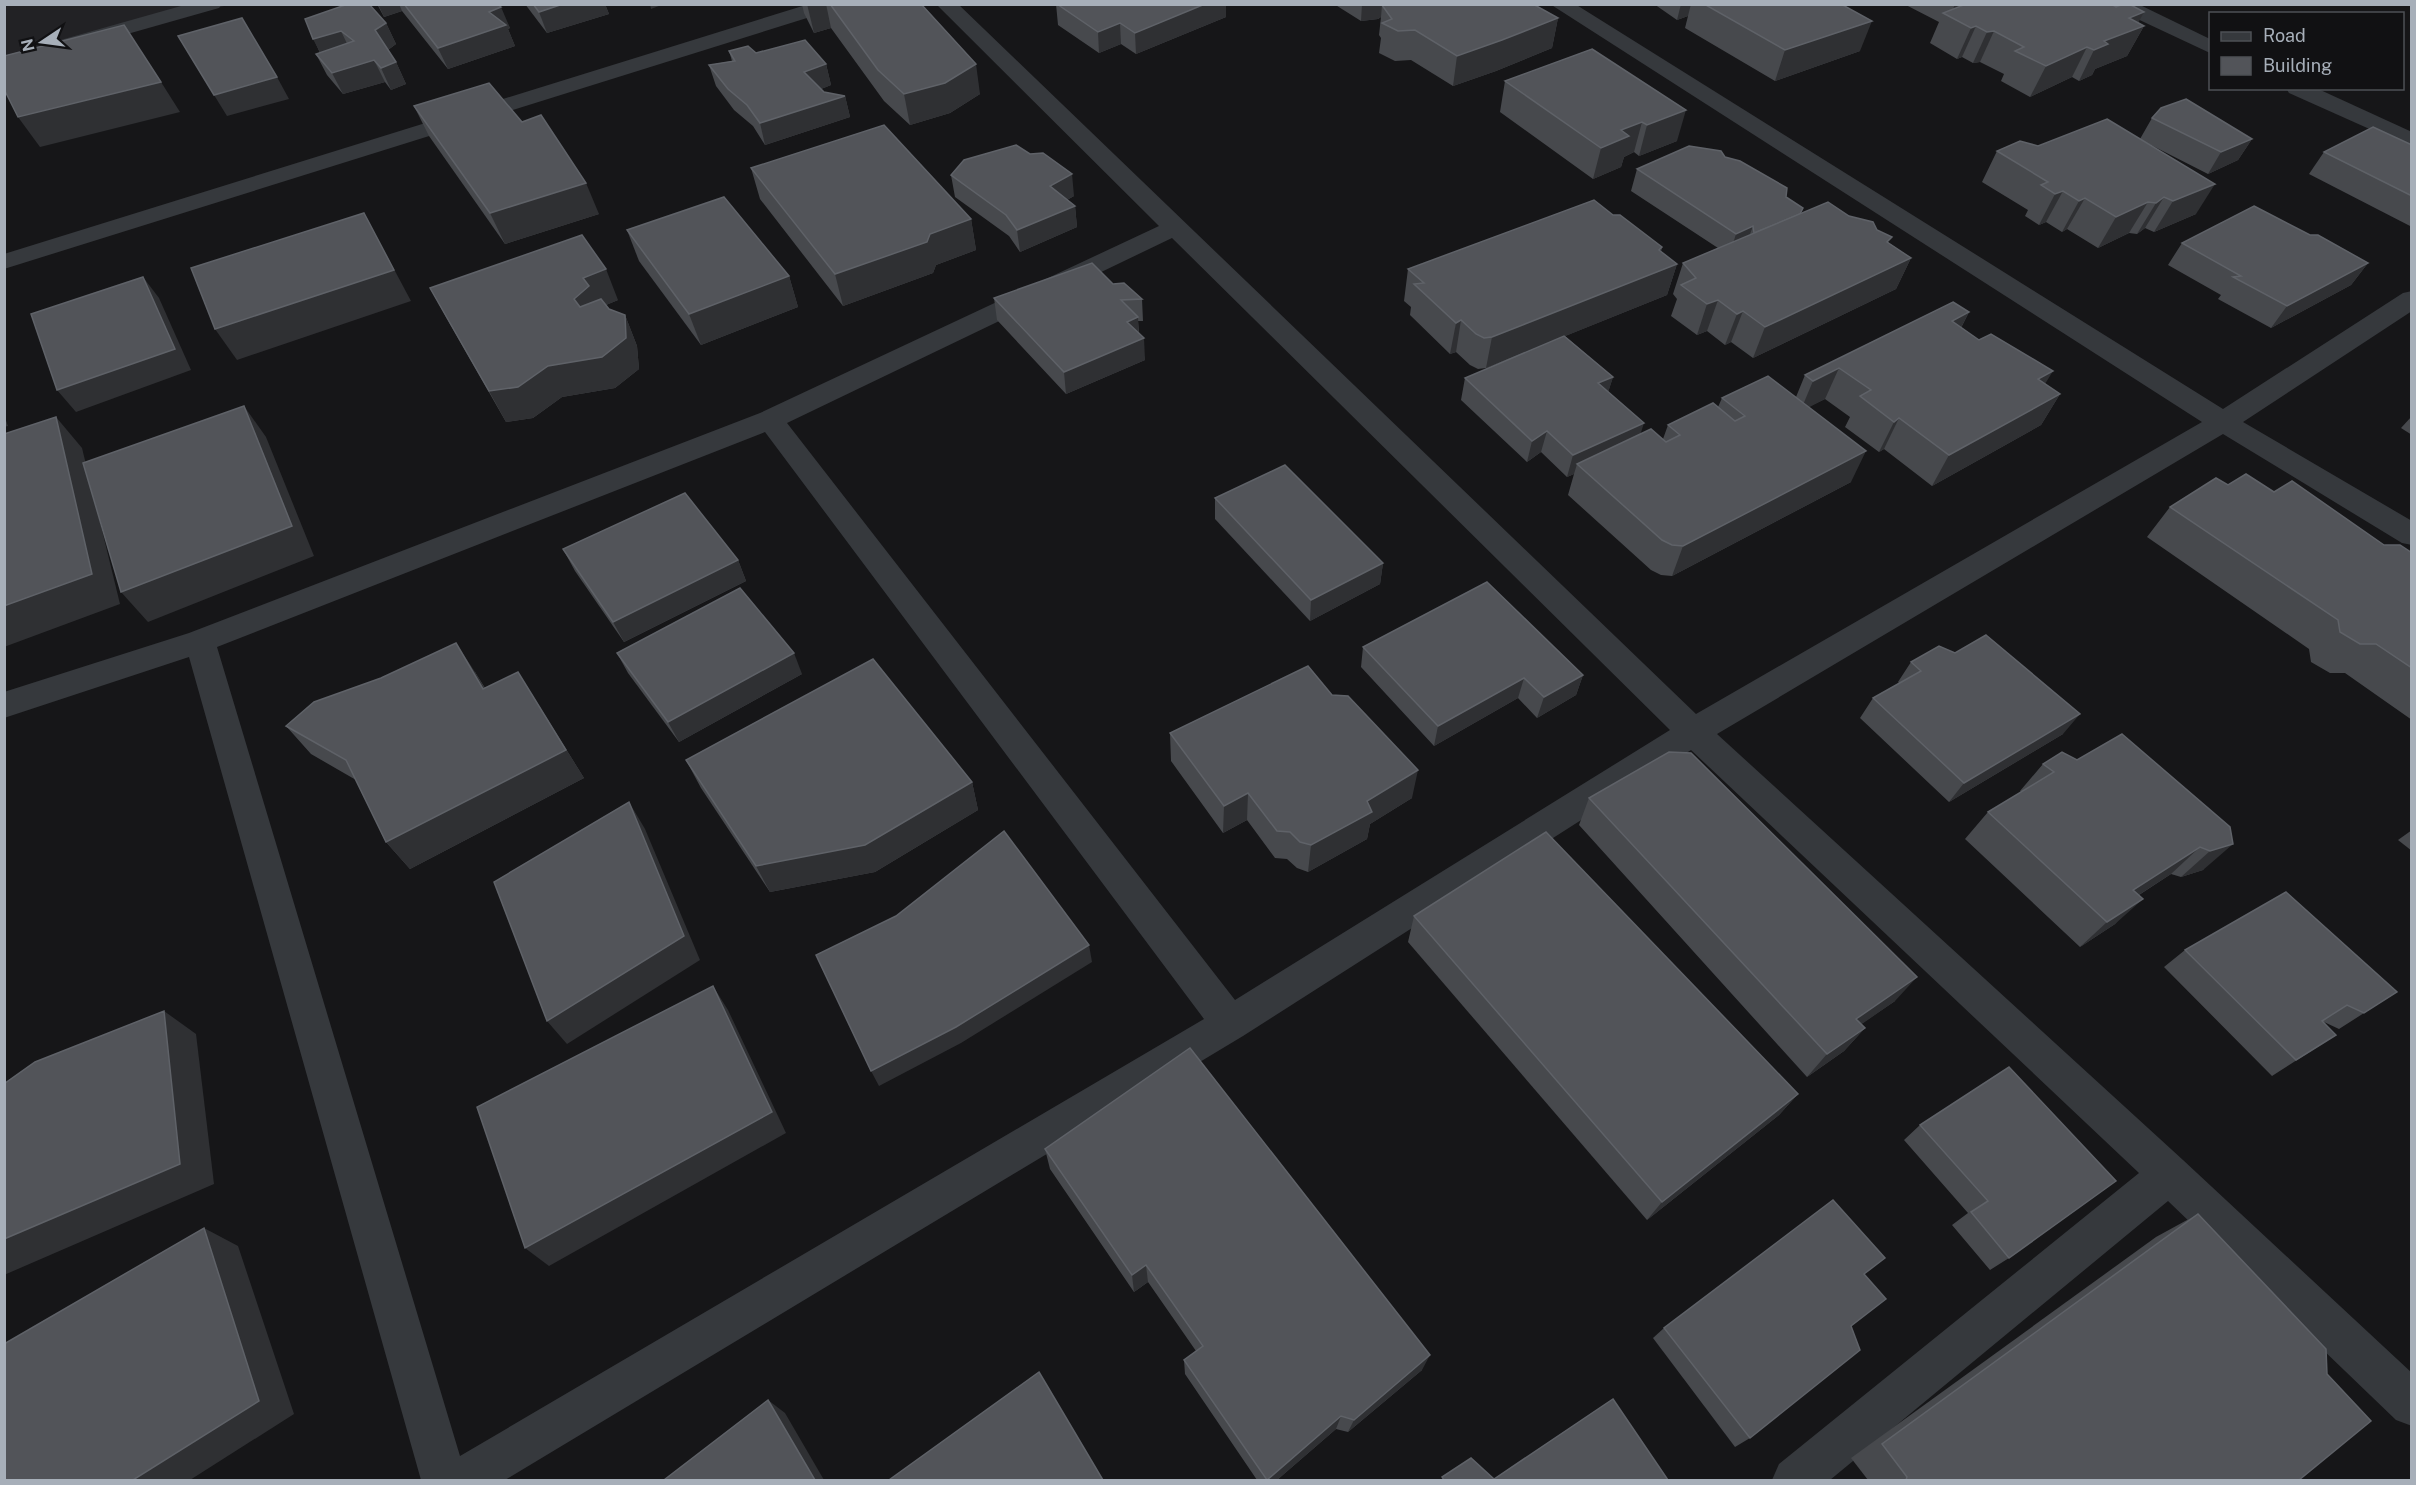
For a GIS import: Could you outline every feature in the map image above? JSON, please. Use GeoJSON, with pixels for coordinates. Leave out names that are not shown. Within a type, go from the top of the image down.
{"type":"FeatureCollection","features":[{"type":"Feature","properties":{"kind":"street"},"geometry":{"type":"LineString","coordinates":[[4,63],[212,4]]}},
{"type":"Feature","properties":{"kind":"street"},"geometry":{"type":"LineString","coordinates":[[4,262],[832,4]]}},
{"type":"Feature","properties":{"kind":"street"},"geometry":{"type":"LineString","coordinates":[[946,4],[1693,732],[2169,1174],[2412,1404]]}},
{"type":"Feature","properties":{"kind":"street"},"geometry":{"type":"LineString","coordinates":[[1560,4],[2223,422],[2412,535]]}},
{"type":"Feature","properties":{"kind":"street"},"geometry":{"type":"LineString","coordinates":[[2121,4],[2209,46]]}},
{"type":"Feature","properties":{"kind":"street"},"geometry":{"type":"LineString","coordinates":[[2301,90],[2412,141]]}},
{"type":"Feature","properties":{"kind":"street"},"geometry":{"type":"LineString","coordinates":[[4,705],[200,641],[770,420],[1176,226]]}},
{"type":"Feature","properties":{"kind":"street"},"geometry":{"type":"LineString","coordinates":[[464,1480],[1230,1024],[1693,732],[2223,422],[2412,298]]}},
{"type":"Feature","properties":{"kind":"street"},"geometry":{"type":"LineString","coordinates":[[770,420],[1230,1024]]}},
{"type":"Feature","properties":{"kind":"street"},"geometry":{"type":"LineString","coordinates":[[200,641],[444,1480]]}},
{"type":"Feature","properties":{"kind":"street"},"geometry":{"type":"LineString","coordinates":[[1795,1480],[2169,1174]]}},
{"type":"Feature","properties":{"kind":"shaded area"},"geometry":{"type":"Polygon","coordinates":[[[5,5],[228,5],[5,66],[5,5]]]}},
{"type":"Feature","properties":{"kind":"building"},"geometry":{"type":"Polygon","coordinates":[[[348,4],[369,4],[386,23],[375,30],[396,62],[381,68],[374,60],[332,73],[316,54],[354,41],[341,31],[313,39],[305,19],[348,4]]]}},
{"type":"Feature","properties":{"kind":"building"},"geometry":{"type":"Polygon","coordinates":[[[404,4],[497,4],[501,7],[489,12],[506,25],[438,48],[404,4]]]}},
{"type":"Feature","properties":{"kind":"building"},"geometry":{"type":"Polygon","coordinates":[[[533,4],[563,4],[539,12],[533,4]]]}},
{"type":"Feature","properties":{"kind":"building"},"geometry":{"type":"Polygon","coordinates":[[[830,4],[921,4],[976,64],[945,83],[904,94],[878,70],[830,4]]]}},
{"type":"Feature","properties":{"kind":"building"},"geometry":{"type":"Polygon","coordinates":[[[1057,4],[1205,4],[1135,33],[1120,23],[1098,32],[1057,4]]]}},
{"type":"Feature","properties":{"kind":"building"},"geometry":{"type":"Polygon","coordinates":[[[1533,4],[1558,18],[1457,56],[1415,30],[1398,31],[1382,23],[1392,19],[1382,5],[1533,4]]]}},
{"type":"Feature","properties":{"kind":"building"},"geometry":{"type":"Polygon","coordinates":[[[1704,4],[1841,4],[1872,21],[1785,50],[1704,4]]]}},
{"type":"Feature","properties":{"kind":"building"},"geometry":{"type":"Polygon","coordinates":[[[1966,4],[2111,4],[2116,7],[2129,4],[2144,12],[2129,18],[2144,26],[2104,41],[2108,44],[2094,50],[2087,47],[2046,66],[2015,51],[2024,47],[1994,31],[1987,32],[1976,26],[1971,28],[1943,13],[1966,4]]]}},
{"type":"Feature","properties":{"kind":"building"},"geometry":{"type":"Polygon","coordinates":[[[242,18],[277,77],[214,95],[178,36],[242,18]]]}},
{"type":"Feature","properties":{"kind":"building"},"geometry":{"type":"Polygon","coordinates":[[[124,25],[161,82],[18,117],[4,89],[4,56],[124,25]]]}},
{"type":"Feature","properties":{"kind":"building"},"geometry":{"type":"Polygon","coordinates":[[[805,40],[826,64],[804,72],[824,92],[845,96],[760,123],[747,105],[728,89],[709,65],[735,61],[729,51],[748,46],[756,53],[805,40]]]}},
{"type":"Feature","properties":{"kind":"building"},"geometry":{"type":"Polygon","coordinates":[[[1592,49],[1686,110],[1647,125],[1642,122],[1621,130],[1629,136],[1601,148],[1505,81],[1592,49]]]}},
{"type":"Feature","properties":{"kind":"building"},"geometry":{"type":"Polygon","coordinates":[[[489,83],[522,122],[541,115],[586,183],[490,213],[414,106],[489,83]]]}},
{"type":"Feature","properties":{"kind":"building"},"geometry":{"type":"Polygon","coordinates":[[[2186,99],[2252,139],[2221,152],[2152,118],[2161,108],[2186,99]]]}},
{"type":"Feature","properties":{"kind":"building"},"geometry":{"type":"Polygon","coordinates":[[[2107,119],[2215,184],[2173,201],[2164,197],[2156,203],[2148,202],[2116,217],[2085,198],[2079,201],[2063,191],[2055,194],[2041,185],[2048,182],[1997,151],[2020,141],[2038,146],[2107,119]]]}},
{"type":"Feature","properties":{"kind":"building"},"geometry":{"type":"Polygon","coordinates":[[[884,125],[971,219],[930,234],[927,242],[835,274],[751,168],[884,125]]]}},
{"type":"Feature","properties":{"kind":"building"},"geometry":{"type":"Polygon","coordinates":[[[2373,127],[2412,145],[2412,196],[2324,152],[2373,127]]]}},
{"type":"Feature","properties":{"kind":"building"},"geometry":{"type":"Polygon","coordinates":[[[1016,145],[1030,154],[1043,153],[1072,174],[1050,186],[1075,206],[1017,230],[1006,215],[951,175],[964,160],[1016,145]]]}},
{"type":"Feature","properties":{"kind":"building"},"geometry":{"type":"Polygon","coordinates":[[[1689,146],[1721,151],[1725,157],[1740,161],[1787,188],[1786,197],[1803,208],[1800,214],[1754,233],[1753,226],[1736,234],[1637,169],[1689,146]]]}},
{"type":"Feature","properties":{"kind":"building"},"geometry":{"type":"Polygon","coordinates":[[[724,197],[789,276],[689,314],[627,230],[724,197]]]}},
{"type":"Feature","properties":{"kind":"building"},"geometry":{"type":"Polygon","coordinates":[[[1594,200],[1613,215],[1620,215],[1662,247],[1659,250],[1677,264],[1492,337],[1484,338],[1461,320],[1456,323],[1414,284],[1424,283],[1408,269],[1594,200]]]}},
{"type":"Feature","properties":{"kind":"building"},"geometry":{"type":"Polygon","coordinates":[[[1828,202],[1849,216],[1873,222],[1877,230],[1892,237],[1887,242],[1911,258],[1765,327],[1743,311],[1737,314],[1718,300],[1707,304],[1681,285],[1696,278],[1683,263],[1828,202]]]}},
{"type":"Feature","properties":{"kind":"building"},"geometry":{"type":"Polygon","coordinates":[[[2254,206],[2310,235],[2318,235],[2368,263],[2287,306],[2233,277],[2241,276],[2182,243],[2254,206]]]}},
{"type":"Feature","properties":{"kind":"building"},"geometry":{"type":"Polygon","coordinates":[[[364,213],[394,270],[215,329],[191,268],[364,213]]]}},
{"type":"Feature","properties":{"kind":"building"},"geometry":{"type":"Polygon","coordinates":[[[582,235],[606,269],[583,278],[589,286],[574,299],[580,307],[601,299],[609,309],[625,315],[626,338],[602,357],[548,366],[518,387],[489,391],[430,288],[582,235]]]}},
{"type":"Feature","properties":{"kind":"building"},"geometry":{"type":"Polygon","coordinates":[[[1092,263],[1113,284],[1124,283],[1142,299],[1121,300],[1138,317],[1127,322],[1144,338],[1064,372],[994,298],[1092,263]]]}},
{"type":"Feature","properties":{"kind":"building"},"geometry":{"type":"Polygon","coordinates":[[[143,277],[175,349],[57,390],[31,314],[143,277]]]}},
{"type":"Feature","properties":{"kind":"building"},"geometry":{"type":"Polygon","coordinates":[[[1953,302],[1969,312],[1952,321],[1979,340],[1991,334],[2053,371],[2038,379],[2060,394],[1949,455],[1899,418],[1894,422],[1860,396],[1871,390],[1839,368],[1813,381],[1805,375],[1953,302]]]}},
{"type":"Feature","properties":{"kind":"building"},"geometry":{"type":"Polygon","coordinates":[[[1564,336],[1613,377],[1598,383],[1644,423],[1573,455],[1547,431],[1532,441],[1465,378],[1564,336]]]}},
{"type":"Feature","properties":{"kind":"building"},"geometry":{"type":"Polygon","coordinates":[[[1768,376],[1866,451],[1683,546],[1672,545],[1662,540],[1577,464],[1651,429],[1666,442],[1680,435],[1668,425],[1713,403],[1735,421],[1745,416],[1722,398],[1768,376]]]}},
{"type":"Feature","properties":{"kind":"building"},"geometry":{"type":"Polygon","coordinates":[[[244,406],[292,526],[121,592],[83,463],[244,406]]]}},
{"type":"Feature","properties":{"kind":"building"},"geometry":{"type":"Polygon","coordinates":[[[56,417],[92,574],[4,606],[4,434],[56,417]]]}},
{"type":"Feature","properties":{"kind":"building"},"geometry":{"type":"Polygon","coordinates":[[[1285,465],[1383,563],[1311,600],[1215,498],[1285,465]]]}},
{"type":"Feature","properties":{"kind":"building"},"geometry":{"type":"Polygon","coordinates":[[[2246,474],[2274,492],[2292,481],[2384,545],[2400,545],[2412,553],[2412,668],[2376,644],[2360,644],[2340,632],[2338,620],[2170,507],[2216,478],[2228,485],[2246,474]]]}},
{"type":"Feature","properties":{"kind":"building"},"geometry":{"type":"Polygon","coordinates":[[[685,493],[738,560],[613,622],[563,549],[685,493]]]}},
{"type":"Feature","properties":{"kind":"building"},"geometry":{"type":"Polygon","coordinates":[[[1487,582],[1583,675],[1544,697],[1524,678],[1438,726],[1363,647],[1487,582]]]}},
{"type":"Feature","properties":{"kind":"building"},"geometry":{"type":"Polygon","coordinates":[[[740,588],[794,653],[668,722],[617,653],[740,588]]]}},
{"type":"Feature","properties":{"kind":"building"},"geometry":{"type":"Polygon","coordinates":[[[1986,635],[2080,714],[1964,783],[1873,698],[1921,671],[1911,662],[1939,646],[1955,653],[1986,635]]]}},
{"type":"Feature","properties":{"kind":"building"},"geometry":{"type":"Polygon","coordinates":[[[456,643],[483,689],[518,672],[566,750],[386,842],[346,760],[286,726],[314,702],[381,678],[456,643]]]}},
{"type":"Feature","properties":{"kind":"building"},"geometry":{"type":"Polygon","coordinates":[[[873,659],[972,782],[865,845],[756,866],[686,760],[873,659]]]}},
{"type":"Feature","properties":{"kind":"building"},"geometry":{"type":"Polygon","coordinates":[[[1308,666],[1332,695],[1348,696],[1418,770],[1367,801],[1372,812],[1311,845],[1300,842],[1290,832],[1277,831],[1248,793],[1224,806],[1170,733],[1308,666]]]}},
{"type":"Feature","properties":{"kind":"building"},"geometry":{"type":"Polygon","coordinates":[[[2122,734],[2230,827],[2233,844],[2210,851],[2200,847],[2133,890],[2143,899],[2107,922],[1988,812],[2054,772],[2043,764],[2062,752],[2077,760],[2122,734]]]}},
{"type":"Feature","properties":{"kind":"building"},"geometry":{"type":"Polygon","coordinates":[[[1669,752],[1691,753],[1917,977],[1856,1019],[1865,1028],[1827,1054],[1589,798],[1669,752]]]}},
{"type":"Feature","properties":{"kind":"building"},"geometry":{"type":"Polygon","coordinates":[[[629,802],[684,936],[547,1021],[494,882],[629,802]]]}},
{"type":"Feature","properties":{"kind":"building"},"geometry":{"type":"Polygon","coordinates":[[[1004,831],[1089,945],[956,1027],[871,1071],[816,955],[896,916],[1004,831]]]}},
{"type":"Feature","properties":{"kind":"building"},"geometry":{"type":"Polygon","coordinates":[[[1546,832],[1798,1094],[1662,1202],[1414,916],[1546,832]]]}},
{"type":"Feature","properties":{"kind":"building"},"geometry":{"type":"Polygon","coordinates":[[[2286,892],[2397,992],[2364,1013],[2347,1005],[2322,1021],[2336,1035],[2296,1060],[2185,950],[2286,892]]]}},
{"type":"Feature","properties":{"kind":"building"},"geometry":{"type":"Polygon","coordinates":[[[713,986],[772,1112],[525,1248],[477,1107],[713,986]]]}},
{"type":"Feature","properties":{"kind":"building"},"geometry":{"type":"Polygon","coordinates":[[[164,1011],[180,1164],[4,1239],[4,1084],[35,1062],[164,1011]]]}},
{"type":"Feature","properties":{"kind":"building"},"geometry":{"type":"Polygon","coordinates":[[[1190,1048],[1430,1355],[1354,1420],[1341,1416],[1267,1480],[1184,1360],[1203,1346],[1146,1265],[1132,1275],[1045,1149],[1190,1048]]]}},
{"type":"Feature","properties":{"kind":"building"},"geometry":{"type":"Polygon","coordinates":[[[2009,1067],[2116,1181],[2009,1258],[1971,1212],[1988,1201],[1920,1125],[2009,1067]]]}},
{"type":"Feature","properties":{"kind":"building"},"geometry":{"type":"Polygon","coordinates":[[[1833,1200],[1885,1258],[1864,1274],[1886,1299],[1851,1326],[1860,1350],[1750,1438],[1664,1328],[1833,1200]]]}},
{"type":"Feature","properties":{"kind":"building"},"geometry":{"type":"Polygon","coordinates":[[[2198,1214],[2326,1349],[2327,1374],[2371,1421],[2299,1480],[1906,1480],[1907,1477],[1882,1444],[2198,1214]]]}},
{"type":"Feature","properties":{"kind":"building"},"geometry":{"type":"Polygon","coordinates":[[[204,1228],[259,1401],[133,1480],[4,1480],[4,1344],[204,1228]]]}},
{"type":"Feature","properties":{"kind":"building"},"geometry":{"type":"Polygon","coordinates":[[[1039,1372],[1103,1480],[889,1480],[1039,1372]]]}},
{"type":"Feature","properties":{"kind":"building"},"geometry":{"type":"Polygon","coordinates":[[[1613,1399],[1668,1480],[1444,1480],[1442,1477],[1471,1458],[1494,1479],[1613,1399]]]}},
{"type":"Feature","properties":{"kind":"building"},"geometry":{"type":"Polygon","coordinates":[[[768,1400],[815,1480],[664,1480],[768,1400]]]}}]}
